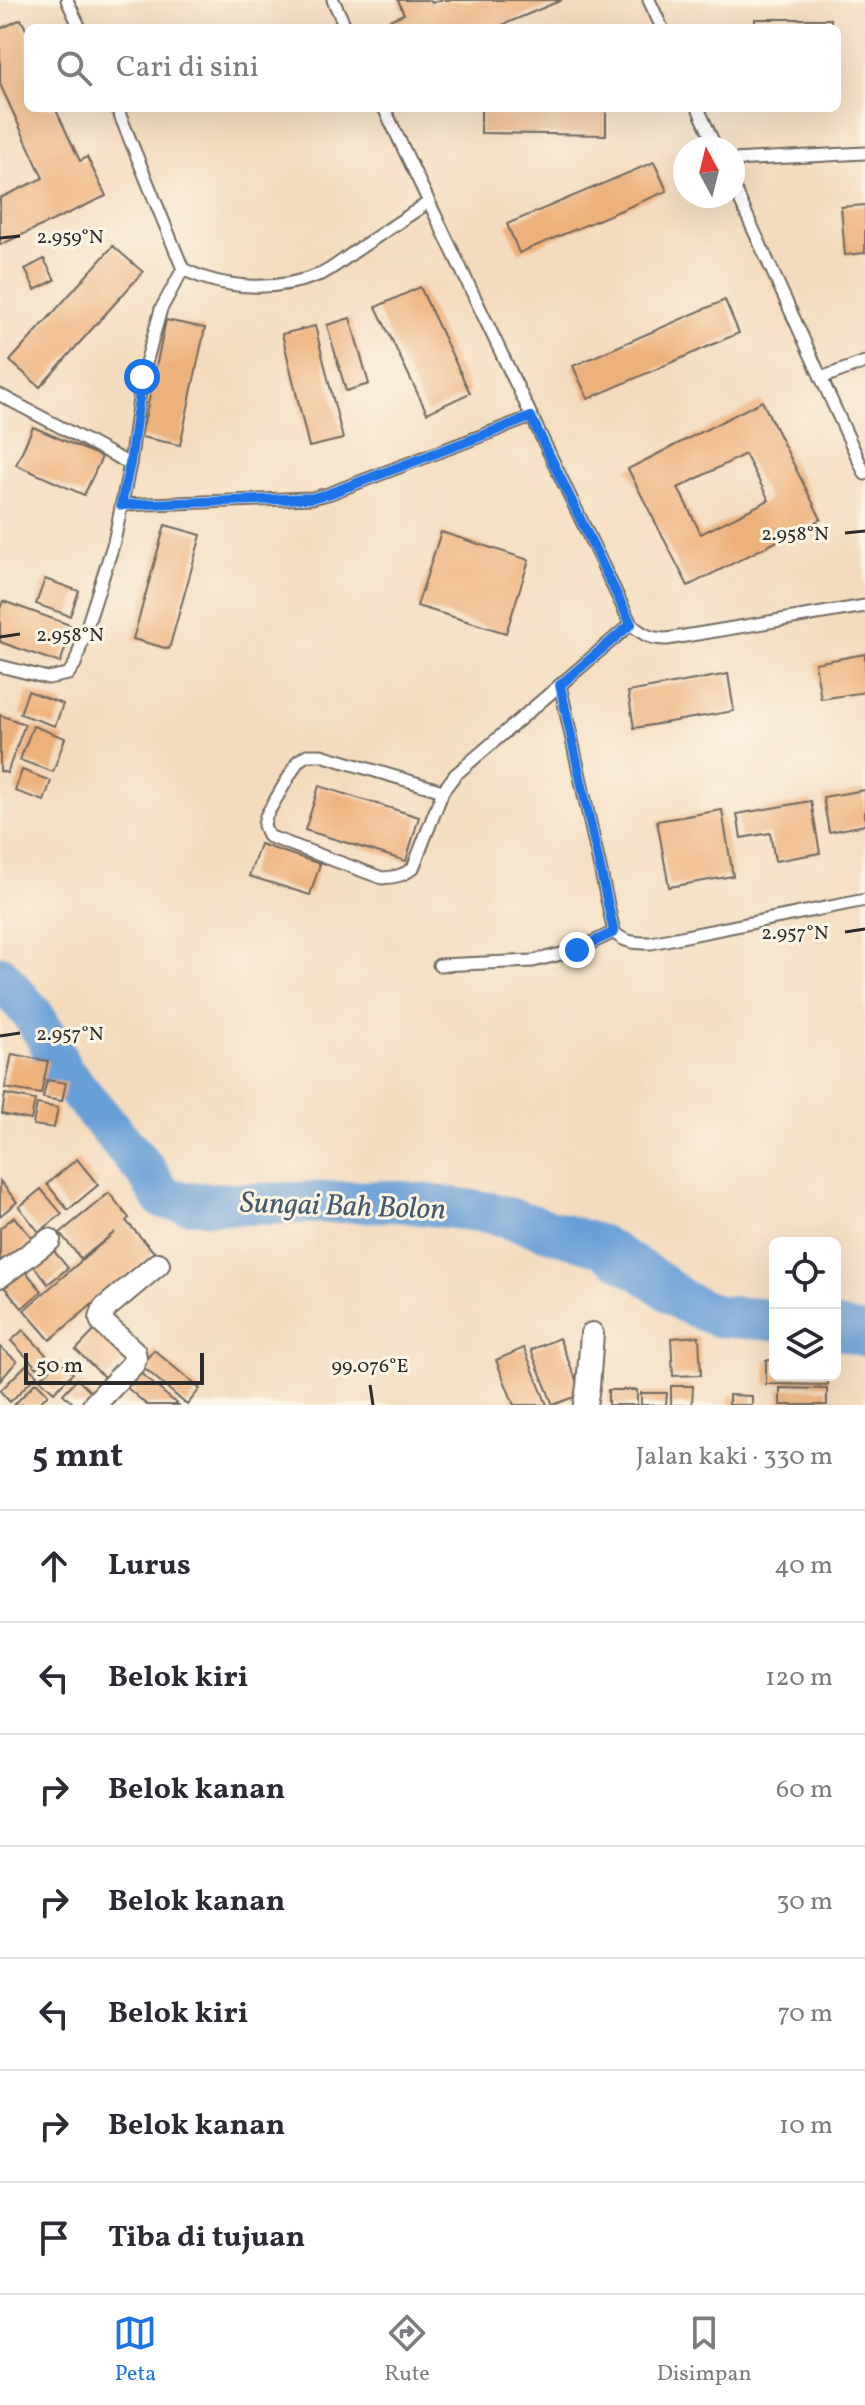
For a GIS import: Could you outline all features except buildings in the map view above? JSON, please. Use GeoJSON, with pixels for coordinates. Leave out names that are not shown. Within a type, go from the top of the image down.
{"type":"FeatureCollection","features":[{"type":"Feature","properties":{"kind":"street"},"geometry":{"type":"LineString","coordinates":[[0,1276],[49,1240]]}},
{"type":"Feature","properties":{"kind":"street"},"geometry":{"type":"LineString","coordinates":[[94,1405],[133,1364],[135,1358],[134,1352],[103,1323],[104,1309],[158,1264]]}},
{"type":"Feature","properties":{"kind":"street"},"geometry":{"type":"LineString","coordinates":[[585,1405],[592,1334]]}},
{"type":"Feature","properties":{"kind":"lane"},"geometry":{"type":"LineString","coordinates":[[67,0],[78,24]]}},
{"type":"Feature","properties":{"kind":"lane"},"geometry":{"type":"LineString","coordinates":[[333,0],[344,24]]}},
{"type":"Feature","properties":{"kind":"lane"},"geometry":{"type":"LineString","coordinates":[[649,0],[660,24]]}},
{"type":"Feature","properties":{"kind":"lane"},"geometry":{"type":"LineString","coordinates":[[119,112],[183,269],[204,280],[250,287],[294,282],[322,273],[429,202]]}},
{"type":"Feature","properties":{"kind":"lane"},"geometry":{"type":"LineString","coordinates":[[386,112],[631,624],[653,639],[667,639],[865,606]]}},
{"type":"Feature","properties":{"kind":"lane"},"geometry":{"type":"LineString","coordinates":[[700,112],[711,136]]}},
{"type":"Feature","properties":{"kind":"lane"},"geometry":{"type":"LineString","coordinates":[[745,159],[865,153]]}},
{"type":"Feature","properties":{"kind":"lane"},"geometry":{"type":"LineString","coordinates":[[743,208],[865,474]]}},
{"type":"Feature","properties":{"kind":"lane"},"geometry":{"type":"LineString","coordinates":[[0,666],[48,678],[68,674],[75,664],[114,542],[130,464],[142,377],[161,309],[183,269]]}},
{"type":"Feature","properties":{"kind":"lane"},"geometry":{"type":"LineString","coordinates":[[821,378],[865,362]]}},
{"type":"Feature","properties":{"kind":"lane"},"geometry":{"type":"LineString","coordinates":[[0,395],[130,464]]}},
{"type":"Feature","properties":{"kind":"lane"},"geometry":{"type":"LineString","coordinates":[[121,505],[312,498],[531,417]]}},
{"type":"Feature","properties":{"kind":"lane"},"geometry":{"type":"LineString","coordinates":[[443,791],[321,755],[307,755],[298,761],[266,816],[264,825],[268,836],[382,878],[396,877],[413,868],[443,791],[455,775],[631,624]]}},
{"type":"Feature","properties":{"kind":"lane"},"geometry":{"type":"LineString","coordinates":[[560,685],[614,932],[620,939],[651,943],[865,900]]}},
{"type":"Feature","properties":{"kind":"lane"},"geometry":{"type":"LineString","coordinates":[[439,965],[533,961],[577,950],[614,932]]}},
{"type":"Feature","properties":{"kind":"waterway","name":"Sungai Bah Bolon"},"geometry":{"type":"LineString","coordinates":[[0,976],[33,1015],[50,1043],[61,1070],[145,1170],[163,1198],[190,1203],[252,1204],[396,1201],[492,1213],[601,1246],[683,1301],[716,1316],[769,1320]]}},
{"type":"Feature","properties":{"kind":"waterway","name":"Sungai Bah Bolon"},"geometry":{"type":"LineString","coordinates":[[841,1330],[865,1336]]}},
{"type":"Feature","properties":{"kind":"route"},"geometry":{"type":"LineString","coordinates":[[142,377],[121,505],[312,498],[531,417],[631,624],[560,685],[614,932],[577,950]]}}]}
